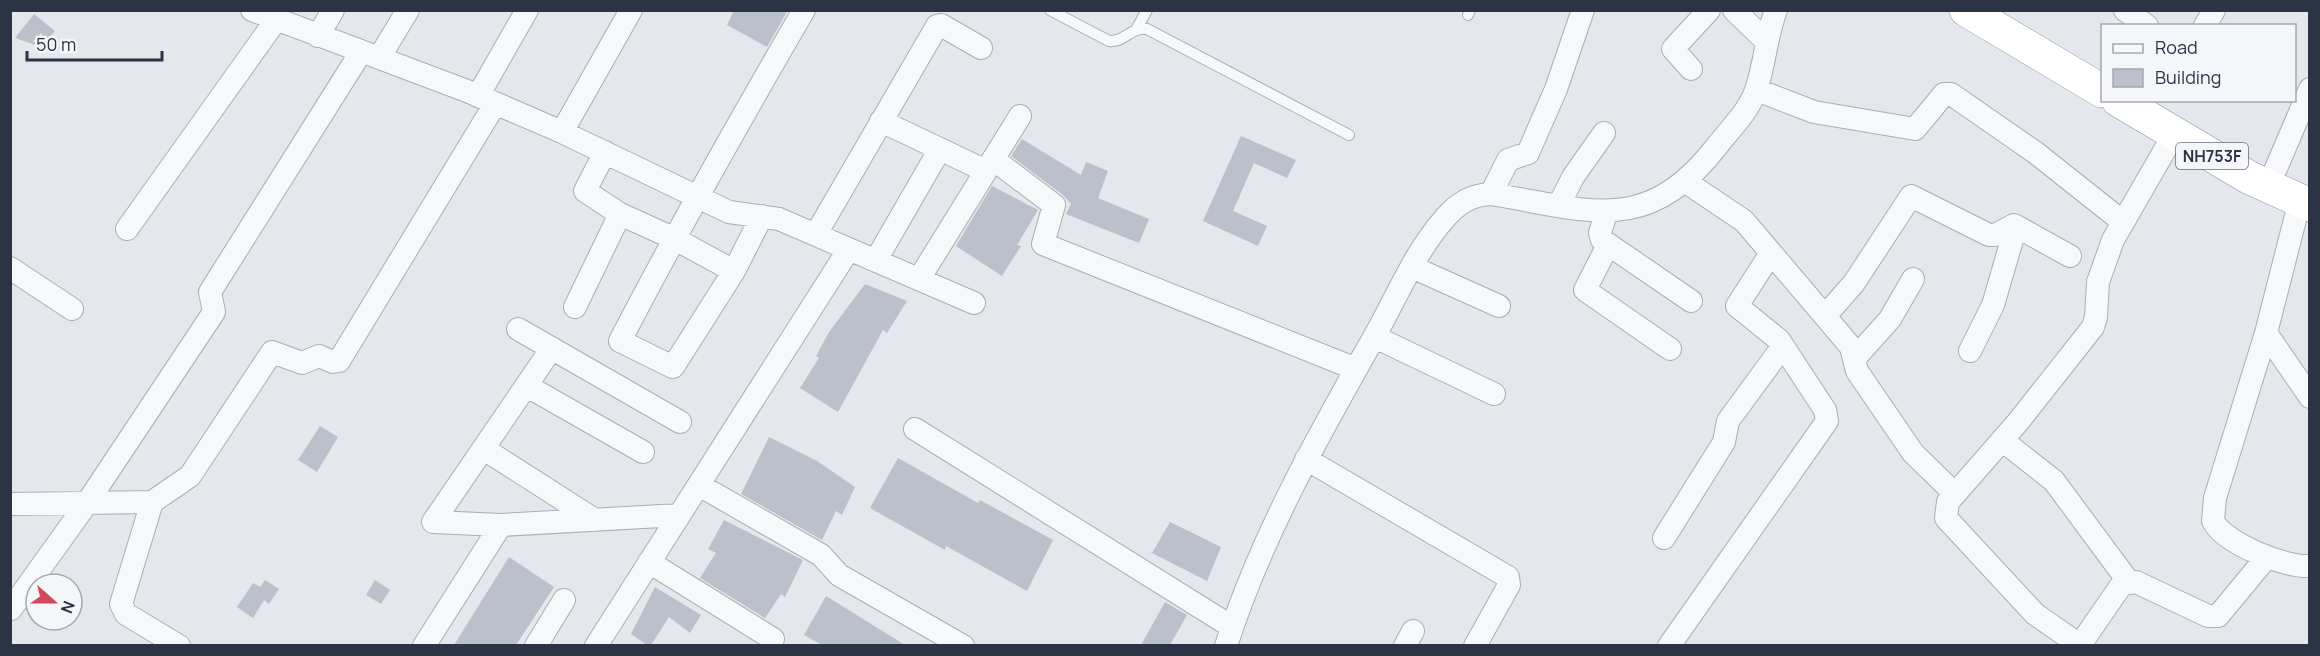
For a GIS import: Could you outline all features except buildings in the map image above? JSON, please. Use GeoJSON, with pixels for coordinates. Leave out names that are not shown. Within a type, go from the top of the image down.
{"type":"FeatureCollection","features":[{"type":"Feature","properties":{"kind":"highway"},"geometry":{"type":"LineString","coordinates":[[1966,10],[2101,90]]}},
{"type":"Feature","properties":{"kind":"highway","name":"NH753F"},"geometry":{"type":"LineString","coordinates":[[2123,102],[2160,117],[2268,187],[2305,202]]}},
{"type":"Feature","properties":{"kind":"street"},"geometry":{"type":"LineString","coordinates":[[252,10],[487,100],[562,132],[729,212],[779,219],[974,303]]}},
{"type":"Feature","properties":{"kind":"street"},"geometry":{"type":"LineString","coordinates":[[318,36],[333,10]]}},
{"type":"Feature","properties":{"kind":"street"},"geometry":{"type":"LineString","coordinates":[[11,609],[87,503],[214,312],[210,291],[370,55],[408,10]]}},
{"type":"Feature","properties":{"kind":"street"},"geometry":{"type":"LineString","coordinates":[[10,504],[152,502],[190,476],[272,352],[302,363],[319,356],[333,362],[339,361],[487,100],[527,10]]}},
{"type":"Feature","properties":{"kind":"street"},"geometry":{"type":"LineString","coordinates":[[562,132],[631,10]]}},
{"type":"Feature","properties":{"kind":"street"},"geometry":{"type":"LineString","coordinates":[[762,216],[734,272],[674,367],[620,341],[696,196],[804,10]]}},
{"type":"Feature","properties":{"kind":"street"},"geometry":{"type":"LineString","coordinates":[[1491,194],[1508,160],[1528,153],[1556,89],[1583,10]]}},
{"type":"Feature","properties":{"kind":"street"},"geometry":{"type":"LineString","coordinates":[[1691,69],[1673,49],[1709,10]]}},
{"type":"Feature","properties":{"kind":"street"},"geometry":{"type":"LineString","coordinates":[[1734,10],[1766,41]]}},
{"type":"Feature","properties":{"kind":"street"},"geometry":{"type":"LineString","coordinates":[[915,429],[1229,636],[1250,580],[1305,459],[1412,267],[1444,219],[1459,205],[1475,195],[1491,194],[1606,213],[1633,209],[1686,182],[1749,105],[1756,90],[1766,41],[1776,10]]}},
{"type":"Feature","properties":{"kind":"street"},"geometry":{"type":"LineString","coordinates":[[2124,10],[2144,24]]}},
{"type":"Feature","properties":{"kind":"street"},"geometry":{"type":"LineString","coordinates":[[2206,24],[2214,10]]}},
{"type":"Feature","properties":{"kind":"street"},"geometry":{"type":"LineString","coordinates":[[127,229],[276,20]]}},
{"type":"Feature","properties":{"kind":"street"},"geometry":{"type":"LineString","coordinates":[[816,234],[937,26],[941,25],[981,48]]}},
{"type":"Feature","properties":{"kind":"street"},"geometry":{"type":"LineString","coordinates":[[2268,187],[2310,89]]}},
{"type":"Feature","properties":{"kind":"street"},"geometry":{"type":"LineString","coordinates":[[1756,90],[1814,112],[1916,129],[1944,94],[1952,94],[2036,153],[2124,222]]}},
{"type":"Feature","properties":{"kind":"street"},"geometry":{"type":"LineString","coordinates":[[919,279],[1020,116]]}},
{"type":"Feature","properties":{"kind":"street"},"geometry":{"type":"LineString","coordinates":[[2160,117],[2124,222],[2113,240],[2098,282],[2095,322],[2002,440],[1948,502],[1946,518],[2035,614],[2080,645],[2122,584],[2128,581],[2136,582],[2208,616],[2218,616],[2266,558]]}},
{"type":"Feature","properties":{"kind":"street"},"geometry":{"type":"LineString","coordinates":[[881,120],[940,149],[990,165],[1054,205],[1043,244],[1356,369]]}},
{"type":"Feature","properties":{"kind":"street"},"geometry":{"type":"LineString","coordinates":[[1559,205],[1573,177],[1604,133]]}},
{"type":"Feature","properties":{"kind":"street"},"geometry":{"type":"LineString","coordinates":[[876,260],[940,149]]}},
{"type":"Feature","properties":{"kind":"street"},"geometry":{"type":"LineString","coordinates":[[605,152],[585,191],[620,214],[674,238],[734,272]]}},
{"type":"Feature","properties":{"kind":"street"},"geometry":{"type":"LineString","coordinates":[[1686,182],[1744,221],[1851,347],[1857,371],[1914,453],[1955,494]]}},
{"type":"Feature","properties":{"kind":"street"},"geometry":{"type":"LineString","coordinates":[[1824,316],[1854,283],[1911,196],[1989,235],[1995,235],[2011,225],[2016,226],[2070,256]]}},
{"type":"Feature","properties":{"kind":"street"},"geometry":{"type":"LineString","coordinates":[[2305,202],[2212,510],[2216,527],[2266,558],[2285,565],[2310,566]]}},
{"type":"Feature","properties":{"kind":"street"},"geometry":{"type":"LineString","coordinates":[[1606,213],[1600,237],[1608,245],[1691,301]]}},
{"type":"Feature","properties":{"kind":"street"},"geometry":{"type":"LineString","coordinates":[[575,307],[620,214]]}},
{"type":"Feature","properties":{"kind":"street"},"geometry":{"type":"LineString","coordinates":[[1970,351],[1993,305],[2016,226]]}},
{"type":"Feature","properties":{"kind":"street"},"geometry":{"type":"LineString","coordinates":[[1608,245],[1585,290],[1670,349]]}},
{"type":"Feature","properties":{"kind":"street"},"geometry":{"type":"LineString","coordinates":[[606,642],[649,562],[849,249]]}},
{"type":"Feature","properties":{"kind":"street"},"geometry":{"type":"LineString","coordinates":[[1669,645],[1827,421],[1825,410],[1776,336],[1737,306],[1771,253]]}},
{"type":"Feature","properties":{"kind":"street"},"geometry":{"type":"LineString","coordinates":[[1412,267],[1499,306]]}},
{"type":"Feature","properties":{"kind":"street"},"geometry":{"type":"LineString","coordinates":[[10,268],[72,309]]}},
{"type":"Feature","properties":{"kind":"street"},"geometry":{"type":"LineString","coordinates":[[1855,358],[1887,323],[1913,279]]}},
{"type":"Feature","properties":{"kind":"street"},"geometry":{"type":"LineString","coordinates":[[518,329],[680,422]]}},
{"type":"Feature","properties":{"kind":"street"},"geometry":{"type":"LineString","coordinates":[[2266,333],[2310,397]]}},
{"type":"Feature","properties":{"kind":"street"},"geometry":{"type":"LineString","coordinates":[[1375,337],[1494,394]]}},
{"type":"Feature","properties":{"kind":"street"},"geometry":{"type":"LineString","coordinates":[[1664,538],[1724,442],[1728,420],[1782,346]]}},
{"type":"Feature","properties":{"kind":"street"},"geometry":{"type":"LineString","coordinates":[[552,348],[433,522],[501,525],[679,515]]}},
{"type":"Feature","properties":{"kind":"street"},"geometry":{"type":"LineString","coordinates":[[527,386],[643,452]]}},
{"type":"Feature","properties":{"kind":"street"},"geometry":{"type":"LineString","coordinates":[[2002,440],[2054,482],[2128,581]]}},
{"type":"Feature","properties":{"kind":"street"},"geometry":{"type":"LineString","coordinates":[[484,449],[595,520]]}},
{"type":"Feature","properties":{"kind":"street"},"geometry":{"type":"LineString","coordinates":[[1305,459],[1508,577],[1509,585],[1475,645]]}},
{"type":"Feature","properties":{"kind":"street"},"geometry":{"type":"LineString","coordinates":[[699,485],[821,555],[839,575],[963,645]]}},
{"type":"Feature","properties":{"kind":"street"},"geometry":{"type":"LineString","coordinates":[[152,502],[121,604],[126,614],[179,645]]}},
{"type":"Feature","properties":{"kind":"street"},"geometry":{"type":"LineString","coordinates":[[427,645],[501,525]]}},
{"type":"Feature","properties":{"kind":"street"},"geometry":{"type":"LineString","coordinates":[[649,562],[773,639]]}},
{"type":"Feature","properties":{"kind":"street"},"geometry":{"type":"LineString","coordinates":[[536,645],[564,600]]}},
{"type":"Feature","properties":{"kind":"lane"},"geometry":{"type":"LineString","coordinates":[[1050,10],[1109,41],[1119,40],[1137,28],[1147,10]]}},
{"type":"Feature","properties":{"kind":"lane"},"geometry":{"type":"LineString","coordinates":[[1137,28],[1147,28],[1349,135]]}}]}
